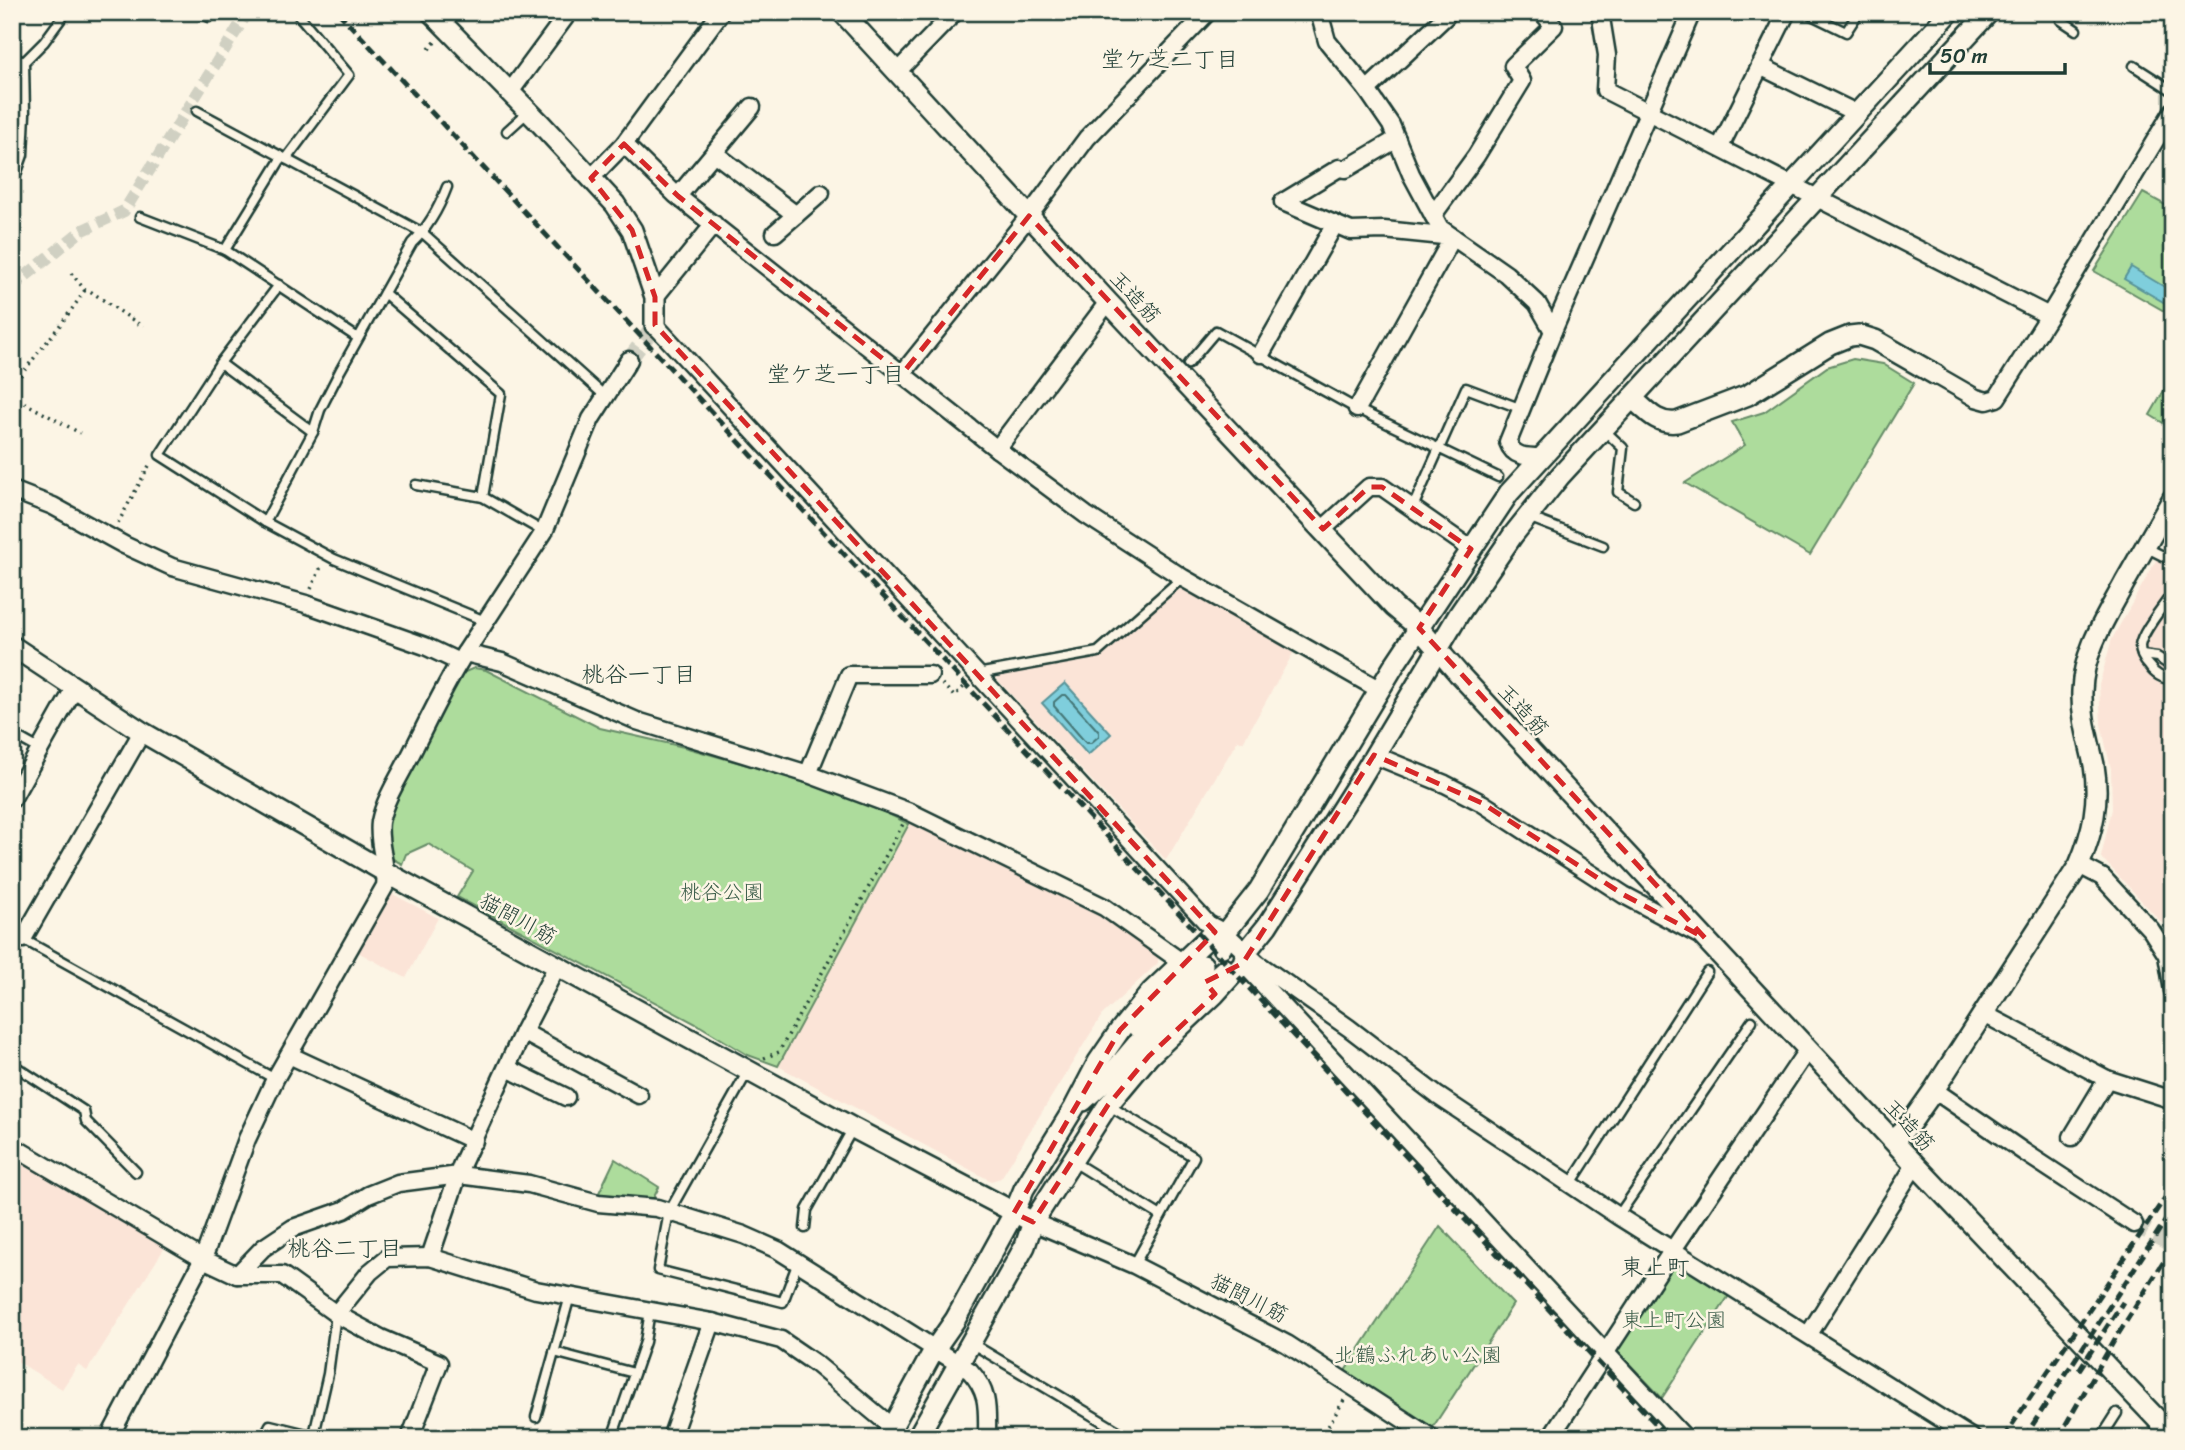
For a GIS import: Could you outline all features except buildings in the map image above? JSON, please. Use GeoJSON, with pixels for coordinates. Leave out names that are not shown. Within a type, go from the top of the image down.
{"type":"FeatureCollection","features":[{"type":"Feature","properties":{"kind":"street"},"geometry":{"type":"LineString","coordinates":[[431,12],[529,111],[615,204],[632,230],[655,297],[655,325],[1208,924],[1244,958],[1685,1438]]}},
{"type":"Feature","properties":{"kind":"street"},"geometry":{"type":"LineString","coordinates":[[510,92],[569,12]]}},
{"type":"Feature","properties":{"kind":"street"},"geometry":{"type":"LineString","coordinates":[[591,178],[624,144],[721,12]]}},
{"type":"Feature","properties":{"kind":"street","name":"玉造筋"},"geometry":{"type":"LineString","coordinates":[[842,12],[1108,302],[1394,607],[1419,628],[1915,1165],[2173,1436]]}},
{"type":"Feature","properties":{"kind":"street"},"geometry":{"type":"LineString","coordinates":[[897,72],[955,12]]}},
{"type":"Feature","properties":{"kind":"street"},"geometry":{"type":"LineString","coordinates":[[902,374],[1029,216],[1087,138],[1208,12]]}},
{"type":"Feature","properties":{"kind":"street"},"geometry":{"type":"LineString","coordinates":[[1319,12],[1327,41],[1367,90],[1391,125],[1411,174],[1440,228],[1506,274],[1537,303],[1553,331]]}},
{"type":"Feature","properties":{"kind":"street"},"geometry":{"type":"LineString","coordinates":[[1367,90],[1446,16],[1447,12]]}},
{"type":"Feature","properties":{"kind":"street"},"geometry":{"type":"LineString","coordinates":[[1433,215],[1476,156],[1522,81],[1513,66],[1554,26],[1542,12]]}},
{"type":"Feature","properties":{"kind":"street"},"geometry":{"type":"LineString","coordinates":[[1600,12],[1607,55],[1605,90],[2049,316]]}},
{"type":"Feature","properties":{"kind":"street"},"geometry":{"type":"LineString","coordinates":[[1541,457],[1525,457],[1511,450],[1508,442],[1553,331],[1692,12]]}},
{"type":"Feature","properties":{"kind":"street"},"geometry":{"type":"LineString","coordinates":[[1720,148],[1787,12]]}},
{"type":"Feature","properties":{"kind":"street"},"geometry":{"type":"LineString","coordinates":[[1223,940],[1259,890],[1419,628],[1509,493],[1950,12]]}},
{"type":"Feature","properties":{"kind":"street"},"geometry":{"type":"LineString","coordinates":[[336,1314],[370,1272],[387,1258],[430,1257],[536,1290],[712,1322],[781,1340],[816,1364],[889,1432],[934,1350],[955,1320],[1014,1213],[1024,1189],[1119,1030],[1151,992],[1225,969],[1244,958],[1268,926],[1467,603],[1513,535],[1560,476],[1989,12]]}},
{"type":"Feature","properties":{"kind":"street"},"geometry":{"type":"LineString","coordinates":[[1760,66],[1856,113]]}},
{"type":"Feature","properties":{"kind":"street"},"geometry":{"type":"LineString","coordinates":[[678,196],[752,107]]}},
{"type":"Feature","properties":{"kind":"street"},"geometry":{"type":"LineString","coordinates":[[1632,398],[1660,420],[1677,422],[1748,395],[1830,344],[1858,335],[1875,340],[1976,398],[1987,401],[1997,398],[2173,111]]}},
{"type":"Feature","properties":{"kind":"street"},"geometry":{"type":"LineString","coordinates":[[1396,139],[1346,169],[1339,167],[1283,202],[1351,231],[1384,230],[1452,237]]}},
{"type":"Feature","properties":{"kind":"street"},"geometry":{"type":"LineString","coordinates":[[624,144],[678,196],[713,225],[996,449],[1086,515],[1184,578],[1380,690]]}},
{"type":"Feature","properties":{"kind":"street"},"geometry":{"type":"LineString","coordinates":[[713,153],[796,215]]}},
{"type":"Feature","properties":{"kind":"street"},"geometry":{"type":"LineString","coordinates":[[775,233],[821,193]]}},
{"type":"Feature","properties":{"kind":"street"},"geometry":{"type":"LineString","coordinates":[[1261,354],[1335,224]]}},
{"type":"Feature","properties":{"kind":"street"},"geometry":{"type":"LineString","coordinates":[[655,297],[713,225]]}},
{"type":"Feature","properties":{"kind":"street"},"geometry":{"type":"LineString","coordinates":[[1357,409],[1452,237]]}},
{"type":"Feature","properties":{"kind":"street"},"geometry":{"type":"LineString","coordinates":[[996,449],[1108,302]]}},
{"type":"Feature","properties":{"kind":"street"},"geometry":{"type":"LineString","coordinates":[[109,1438],[203,1259],[247,1139],[275,1079],[385,886],[387,873],[380,849],[380,822],[397,781],[432,710],[462,658],[544,532],[591,419],[629,360]]}},
{"type":"Feature","properties":{"kind":"street"},"geometry":{"type":"LineString","coordinates":[[1323,529],[1373,486],[1382,487],[1471,549]]}},
{"type":"Feature","properties":{"kind":"street"},"geometry":{"type":"LineString","coordinates":[[12,491],[53,506],[172,567],[306,604],[462,658],[502,662],[637,721],[808,774],[910,812],[1104,906],[1200,976]]}},
{"type":"Feature","properties":{"kind":"street"},"geometry":{"type":"LineString","coordinates":[[1893,1140],[1910,1124],[1984,1014],[2079,865],[2091,838],[2097,808],[2082,690],[2088,659],[2097,632],[2173,498]]}},
{"type":"Feature","properties":{"kind":"street","name":"猫間川筋"},"geometry":{"type":"LineString","coordinates":[[12,646],[142,732],[387,873],[1014,1213],[1134,1265],[1287,1343],[1432,1438]]}},
{"type":"Feature","properties":{"kind":"street"},"geometry":{"type":"LineString","coordinates":[[808,774],[849,675],[930,674]]}},
{"type":"Feature","properties":{"kind":"street"},"geometry":{"type":"LineString","coordinates":[[12,799],[75,687]]}},
{"type":"Feature","properties":{"kind":"street"},"geometry":{"type":"LineString","coordinates":[[18,936],[142,732]]}},
{"type":"Feature","properties":{"kind":"street"},"geometry":{"type":"LineString","coordinates":[[1374,755],[1445,784],[1482,803],[1624,895],[1705,939]]}},
{"type":"Feature","properties":{"kind":"street"},"geometry":{"type":"LineString","coordinates":[[2079,865],[2102,877],[2151,930],[2167,955],[2173,991]]}},
{"type":"Feature","properties":{"kind":"street"},"geometry":{"type":"LineString","coordinates":[[917,1438],[1025,1246],[1033,1222],[1108,1105],[1149,1056],[1200,976],[1212,934],[1223,940]]}},
{"type":"Feature","properties":{"kind":"street"},"geometry":{"type":"LineString","coordinates":[[1244,958],[1257,964],[1339,1021],[1438,1096],[1570,1185],[1809,1334],[1966,1436]]}},
{"type":"Feature","properties":{"kind":"street"},"geometry":{"type":"LineString","coordinates":[[430,1257],[459,1175],[523,1032],[557,966]]}},
{"type":"Feature","properties":{"kind":"street"},"geometry":{"type":"LineString","coordinates":[[1074,1108],[1109,1077],[1200,976]]}},
{"type":"Feature","properties":{"kind":"street"},"geometry":{"type":"LineString","coordinates":[[1984,1014],[2107,1079],[2173,1100]]}},
{"type":"Feature","properties":{"kind":"street"},"geometry":{"type":"LineString","coordinates":[[523,1032],[639,1095]]}},
{"type":"Feature","properties":{"kind":"street"},"geometry":{"type":"LineString","coordinates":[[1550,1438],[1808,1049]]}},
{"type":"Feature","properties":{"kind":"street"},"geometry":{"type":"LineString","coordinates":[[289,1055],[474,1141]]}},
{"type":"Feature","properties":{"kind":"street"},"geometry":{"type":"LineString","coordinates":[[507,1068],[566,1097]]}},
{"type":"Feature","properties":{"kind":"street"},"geometry":{"type":"LineString","coordinates":[[2072,1137],[2107,1079]]}},
{"type":"Feature","properties":{"kind":"street"},"geometry":{"type":"LineString","coordinates":[[1934,1090],[2134,1224]]}},
{"type":"Feature","properties":{"kind":"street"},"geometry":{"type":"LineString","coordinates":[[12,1146],[203,1259],[237,1275],[282,1275],[336,1314],[381,1338],[439,1363],[410,1438]]}},
{"type":"Feature","properties":{"kind":"street"},"geometry":{"type":"LineString","coordinates":[[1809,1334],[1915,1165]]}},
{"type":"Feature","properties":{"kind":"street"},"geometry":{"type":"LineString","coordinates":[[237,1275],[263,1248],[293,1228],[344,1210],[368,1195],[398,1183],[459,1175],[529,1184],[598,1203],[657,1208],[744,1235],[778,1250],[970,1371],[979,1381],[987,1398],[987,1438]]}},
{"type":"Feature","properties":{"kind":"street"},"geometry":{"type":"LineString","coordinates":[[671,1438],[712,1322]]}},
{"type":"Feature","properties":{"kind":"lane"},"geometry":{"type":"LineString","coordinates":[[12,186],[23,155],[24,62],[44,42],[66,12]]}},
{"type":"Feature","properties":{"kind":"lane"},"geometry":{"type":"LineString","coordinates":[[199,12],[209,17]]}},
{"type":"Feature","properties":{"kind":"lane"},"geometry":{"type":"LineString","coordinates":[[225,250],[284,158],[349,75],[296,12]]}},
{"type":"Feature","properties":{"kind":"lane"},"geometry":{"type":"LineString","coordinates":[[1805,12],[1846,32],[1859,12]]}},
{"type":"Feature","properties":{"kind":"lane"},"geometry":{"type":"LineString","coordinates":[[2062,12],[2061,20],[2076,30]]}},
{"type":"Feature","properties":{"kind":"lane"},"geometry":{"type":"LineString","coordinates":[[12,57],[24,62]]}},
{"type":"Feature","properties":{"kind":"lane"},"geometry":{"type":"LineString","coordinates":[[2134,66],[2173,91]]}},
{"type":"Feature","properties":{"kind":"lane"},"geometry":{"type":"LineString","coordinates":[[197,111],[423,233],[606,396]]}},
{"type":"Feature","properties":{"kind":"lane"},"geometry":{"type":"LineString","coordinates":[[507,131],[529,111]]}},
{"type":"Feature","properties":{"kind":"lane"},"geometry":{"type":"LineString","coordinates":[[265,522],[313,432],[320,410],[358,338],[412,243],[423,233],[440,206],[447,187]]}},
{"type":"Feature","properties":{"kind":"lane"},"geometry":{"type":"LineString","coordinates":[[140,217],[225,250],[358,338]]}},
{"type":"Feature","properties":{"kind":"lane"},"geometry":{"type":"LineString","coordinates":[[279,285],[220,363],[160,455],[265,522],[327,556],[485,621]]}},
{"type":"Feature","properties":{"kind":"lane"},"geometry":{"type":"LineString","coordinates":[[384,293],[501,394],[483,496]]}},
{"type":"Feature","properties":{"kind":"lane"},"geometry":{"type":"LineString","coordinates":[[1188,364],[1216,331],[1357,409],[1499,477]]}},
{"type":"Feature","properties":{"kind":"lane"},"geometry":{"type":"LineString","coordinates":[[220,363],[313,432]]}},
{"type":"Feature","properties":{"kind":"lane"},"geometry":{"type":"LineString","coordinates":[[1413,507],[1466,388],[1522,409]]}},
{"type":"Feature","properties":{"kind":"lane"},"geometry":{"type":"LineString","coordinates":[[1603,429],[1623,448],[1618,492],[1634,502]]}},
{"type":"Feature","properties":{"kind":"lane"},"geometry":{"type":"LineString","coordinates":[[416,485],[483,496],[544,532]]}},
{"type":"Feature","properties":{"kind":"lane"},"geometry":{"type":"LineString","coordinates":[[1528,517],[1603,546]]}},
{"type":"Feature","properties":{"kind":"lane"},"geometry":{"type":"LineString","coordinates":[[2145,547],[2173,561]]}},
{"type":"Feature","properties":{"kind":"lane"},"geometry":{"type":"LineString","coordinates":[[977,674],[1098,652],[1184,578]]}},
{"type":"Feature","properties":{"kind":"lane"},"geometry":{"type":"LineString","coordinates":[[2173,592],[2144,636],[2140,647],[2150,668],[2160,677],[2173,680]]}},
{"type":"Feature","properties":{"kind":"lane"},"geometry":{"type":"LineString","coordinates":[[2142,655],[2157,657],[2173,667]]}},
{"type":"Feature","properties":{"kind":"lane"},"geometry":{"type":"LineString","coordinates":[[12,734],[39,749]]}},
{"type":"Feature","properties":{"kind":"lane"},"geometry":{"type":"LineString","coordinates":[[18,936],[275,1079]]}},
{"type":"Feature","properties":{"kind":"lane"},"geometry":{"type":"LineString","coordinates":[[1570,1185],[1707,972]]}},
{"type":"Feature","properties":{"kind":"lane"},"geometry":{"type":"LineString","coordinates":[[1618,1216],[1752,1021]]}},
{"type":"Feature","properties":{"kind":"lane"},"geometry":{"type":"LineString","coordinates":[[12,1063],[84,1111],[86,1121],[136,1172]]}},
{"type":"Feature","properties":{"kind":"lane"},"geometry":{"type":"LineString","coordinates":[[751,1072],[669,1212],[658,1270],[783,1302],[798,1262]]}},
{"type":"Feature","properties":{"kind":"lane"},"geometry":{"type":"LineString","coordinates":[[1108,1105],[1194,1157],[1134,1265]]}},
{"type":"Feature","properties":{"kind":"lane"},"geometry":{"type":"LineString","coordinates":[[805,1228],[807,1210],[853,1128]]}},
{"type":"Feature","properties":{"kind":"lane"},"geometry":{"type":"LineString","coordinates":[[1072,1160],[1161,1216]]}},
{"type":"Feature","properties":{"kind":"lane"},"geometry":{"type":"LineString","coordinates":[[536,1417],[569,1296]]}},
{"type":"Feature","properties":{"kind":"lane"},"geometry":{"type":"LineString","coordinates":[[612,1438],[645,1342],[650,1311]]}},
{"type":"Feature","properties":{"kind":"lane"},"geometry":{"type":"LineString","coordinates":[[314,1435],[328,1374],[336,1314]]}},
{"type":"Feature","properties":{"kind":"lane"},"geometry":{"type":"LineString","coordinates":[[971,1343],[1130,1438]]}},
{"type":"Feature","properties":{"kind":"lane"},"geometry":{"type":"LineString","coordinates":[[554,1352],[634,1373]]}},
{"type":"Feature","properties":{"kind":"lane"},"geometry":{"type":"LineString","coordinates":[[2101,1438],[2117,1413]]}},
{"type":"Feature","properties":{"kind":"lane"},"geometry":{"type":"LineString","coordinates":[[263,1438],[270,1424],[323,1438]]}},
{"type":"Feature","properties":{"kind":"path"},"geometry":{"type":"LineString","coordinates":[[464,150],[475,161]]}},
{"type":"Feature","properties":{"kind":"path"},"geometry":{"type":"LineString","coordinates":[[71,273],[85,290],[143,327]]}},
{"type":"Feature","properties":{"kind":"path"},"geometry":{"type":"LineString","coordinates":[[12,387],[30,361],[64,323],[85,290]]}},
{"type":"Feature","properties":{"kind":"path"},"geometry":{"type":"LineString","coordinates":[[12,396],[80,433]]}},
{"type":"Feature","properties":{"kind":"path"},"geometry":{"type":"LineString","coordinates":[[111,538],[153,458],[160,455]]}},
{"type":"Feature","properties":{"kind":"path"},"geometry":{"type":"LineString","coordinates":[[306,604],[327,556]]}},
{"type":"Feature","properties":{"kind":"path"},"geometry":{"type":"LineString","coordinates":[[930,674],[954,696],[977,674]]}},
{"type":"Feature","properties":{"kind":"path"},"geometry":{"type":"LineString","coordinates":[[751,1072],[762,1059],[779,1052],[910,812]]}},
{"type":"Feature","properties":{"kind":"path"},"geometry":{"type":"LineString","coordinates":[[1321,1438],[1353,1386]]}},
{"type":"Feature","properties":{"kind":"highlighted area"},"geometry":{"type":"Polygon","coordinates":[[[624,144],[678,196],[902,374],[1029,216],[1323,529],[1369,487],[1382,487],[1471,549],[1419,628],[1705,938],[1624,895],[1482,803],[1374,755],[1243,963],[1205,982],[1215,994],[1149,1056],[1108,1105],[1033,1222],[1014,1213],[1120,1030],[1215,932],[655,325],[655,297],[632,230],[591,178],[624,144]]]}},
{"type":"Feature","properties":{"kind":"shaded area"},"geometry":{"type":"Polygon","coordinates":[[[2173,530],[2173,942],[2162,923],[2101,857],[2112,809],[2111,769],[2101,724],[2099,685],[2112,639],[2173,530]]]}},
{"type":"Feature","properties":{"kind":"shaded area"},"geometry":{"type":"Polygon","coordinates":[[[1180,585],[1198,596],[1201,592],[1296,648],[1243,742],[1238,740],[1166,860],[994,676],[1101,655],[1180,585]]]}},
{"type":"Feature","properties":{"kind":"shaded area"},"geometry":{"type":"Polygon","coordinates":[[[910,821],[1100,913],[1158,950],[1158,963],[1102,1015],[1001,1178],[991,1181],[778,1066],[910,821]]]}},
{"type":"Feature","properties":{"kind":"shaded area"},"geometry":{"type":"Polygon","coordinates":[[[385,890],[438,918],[406,978],[354,950],[385,890]]]}},
{"type":"Feature","properties":{"kind":"shaded area"},"geometry":{"type":"Polygon","coordinates":[[[12,1153],[167,1244],[87,1371],[78,1365],[62,1389],[12,1358],[12,1153]]]}},
{"type":"Feature","properties":{"kind":"green space"},"geometry":{"type":"Polygon","coordinates":[[[2143,193],[2173,209],[2173,316],[2094,271],[2143,193]]]}},
{"type":"Feature","properties":{"kind":"green space"},"geometry":{"type":"Polygon","coordinates":[[[1853,359],[1883,364],[1914,383],[1810,555],[1685,483],[1745,445],[1732,422],[1764,412],[1827,367],[1853,359]]]}},
{"type":"Feature","properties":{"kind":"green space"},"geometry":{"type":"Polygon","coordinates":[[[2173,375],[2173,429],[2150,415],[2173,375]]]}},
{"type":"Feature","properties":{"kind":"green space","name":"桃谷公園"},"geometry":{"type":"Polygon","coordinates":[[[474,668],[486,670],[600,728],[684,747],[800,780],[874,807],[909,824],[778,1066],[748,1055],[700,1026],[457,897],[473,871],[428,844],[406,854],[402,864],[391,858],[385,826],[399,785],[456,676],[474,668]]]}},
{"type":"Feature","properties":{"kind":"green space"},"geometry":{"type":"Polygon","coordinates":[[[615,1159],[659,1187],[651,1203],[597,1197],[615,1159]]]}},
{"type":"Feature","properties":{"kind":"green space","name":"北鶴ふれあい公園"},"geometry":{"type":"Polygon","coordinates":[[[1440,1226],[1513,1304],[1431,1430],[1345,1371],[1440,1226]]]}},
{"type":"Feature","properties":{"kind":"green space","name":"東上町公園"},"geometry":{"type":"Polygon","coordinates":[[[1681,1263],[1730,1294],[1662,1398],[1618,1352],[1619,1346],[1672,1264],[1681,1263]]]}},
{"type":"Feature","properties":{"kind":"water"},"geometry":{"type":"Polygon","coordinates":[[[2131,267],[2173,292],[2172,307],[2124,279],[2131,267]]]}},
{"type":"Feature","properties":{"kind":"water"},"geometry":{"type":"Polygon","coordinates":[[[1065,683],[1111,734],[1088,755],[1042,703],[1065,683]]]}},
{"type":"Feature","properties":{"kind":"tunnel"},"geometry":{"type":"LineString","coordinates":[[12,287],[81,231],[124,211],[248,12]]}},
{"type":"Feature","properties":{"kind":"tunnel"},"geometry":{"type":"LineString","coordinates":[[629,360],[655,325]]}},
{"type":"Feature","properties":{"kind":"tunnel"},"geometry":{"type":"LineString","coordinates":[[2134,1224],[2173,1245]]}},
{"type":"Feature","properties":{"kind":"railway"},"geometry":{"type":"LineString","coordinates":[[338,12],[1669,1438]]}},
{"type":"Feature","properties":{"kind":"railway"},"geometry":{"type":"LineString","coordinates":[[2003,1438],[2173,1186]]}},
{"type":"Feature","properties":{"kind":"railway"},"geometry":{"type":"LineString","coordinates":[[2024,1438],[2173,1209]]}},
{"type":"Feature","properties":{"kind":"railway"},"geometry":{"type":"LineString","coordinates":[[2058,1438],[2115,1339],[2173,1247]]}},
{"type":"Feature","properties":{"kind":"railway"},"geometry":{"type":"LineString","coordinates":[[2079,1370],[2123,1302]]}},
{"type":"Feature","properties":{"kind":"district","name":"堂ケ芝二丁目"},"geometry":{"type":"Point","coordinates":[1170,59]}},
{"type":"Feature","properties":{"kind":"district","name":"堂ケ芝一丁目"},"geometry":{"type":"Point","coordinates":[836,374]}},
{"type":"Feature","properties":{"kind":"district","name":"桃谷一丁目"},"geometry":{"type":"Point","coordinates":[639,674]}},
{"type":"Feature","properties":{"kind":"district","name":"桃谷二丁目"},"geometry":{"type":"Point","coordinates":[345,1248]}},
{"type":"Feature","properties":{"kind":"district","name":"東上町"},"geometry":{"type":"Point","coordinates":[1655,1267]}}]}
